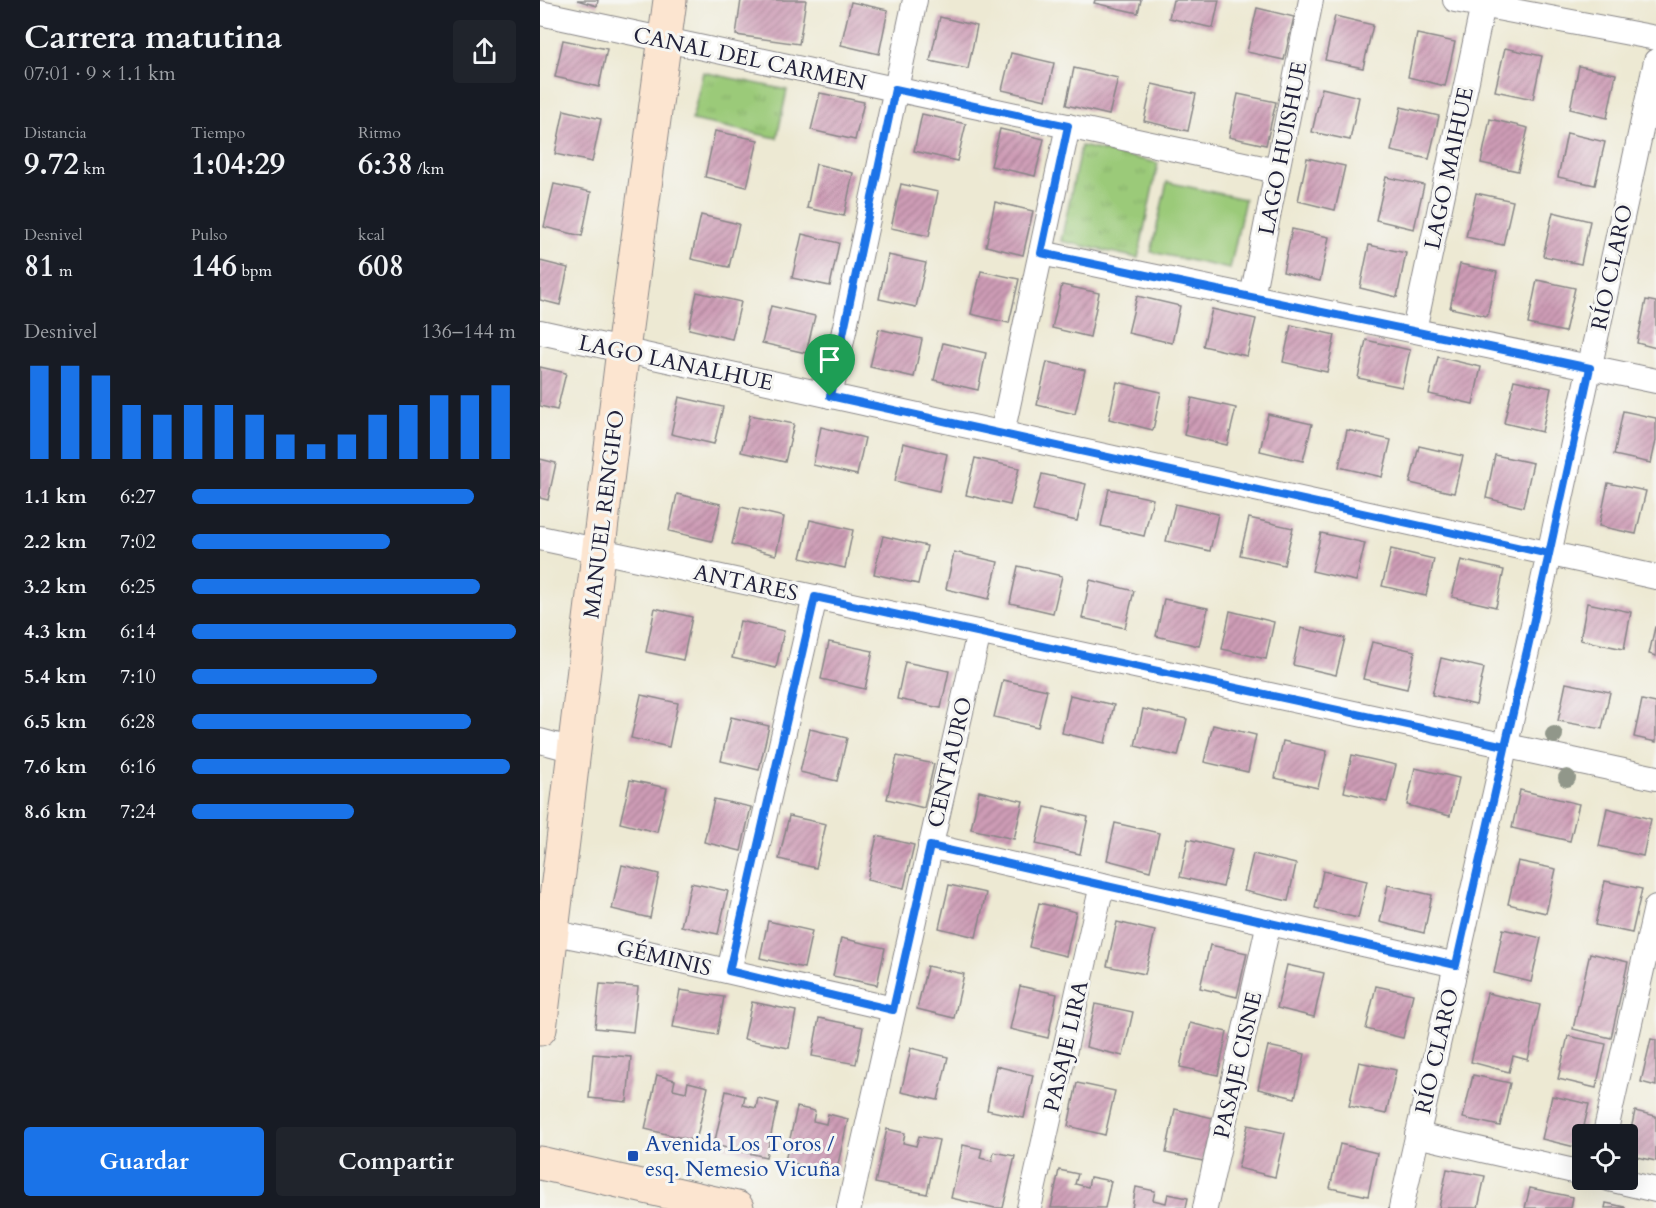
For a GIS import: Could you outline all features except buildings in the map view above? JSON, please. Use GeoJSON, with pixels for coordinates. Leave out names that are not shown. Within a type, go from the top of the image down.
{"type":"FeatureCollection","features":[{"type":"Feature","properties":{"kind":"street","name":"MANUEL RENGIFO"},"geometry":{"type":"LineString","coordinates":[[540,1029],[546,932],[574,750],[623,350],[670,0]]}},
{"type":"Feature","properties":{"kind":"street"},"geometry":{"type":"LineString","coordinates":[[830,396],[915,0]]}},
{"type":"Feature","properties":{"kind":"street","name":"LAGO HUISHUE"},"geometry":{"type":"LineString","coordinates":[[1252,297],[1311,0]]}},
{"type":"Feature","properties":{"kind":"street"},"geometry":{"type":"LineString","coordinates":[[1455,0],[1656,38]]}},
{"type":"Feature","properties":{"kind":"street","name":"LAGO MAIHUE"},"geometry":{"type":"LineString","coordinates":[[1414,330],[1483,5]]}},
{"type":"Feature","properties":{"kind":"street","name":"CANAL DEL CARMEN"},"geometry":{"type":"LineString","coordinates":[[540,13],[1277,171]]}},
{"type":"Feature","properties":{"kind":"street","name":"RÍO CLARO"},"geometry":{"type":"LineString","coordinates":[[1401,1208],[1549,554],[1656,61]]}},
{"type":"Feature","properties":{"kind":"street"},"geometry":{"type":"LineString","coordinates":[[1002,434],[1068,126]]}},
{"type":"Feature","properties":{"kind":"street"},"geometry":{"type":"LineString","coordinates":[[1041,253],[1656,381]]}},
{"type":"Feature","properties":{"kind":"street","name":"LAGO LANALHUE"},"geometry":{"type":"LineString","coordinates":[[540,332],[1656,577]]}},
{"type":"Feature","properties":{"kind":"street","name":"ANTARES"},"geometry":{"type":"LineString","coordinates":[[540,538],[1656,778]]}},
{"type":"Feature","properties":{"kind":"street"},"geometry":{"type":"LineString","coordinates":[[729,971],[815,597]]}},
{"type":"Feature","properties":{"kind":"street","name":"CENTAURO"},"geometry":{"type":"LineString","coordinates":[[849,1208],[979,632]]}},
{"type":"Feature","properties":{"kind":"street"},"geometry":{"type":"LineString","coordinates":[[540,741],[574,750]]}},
{"type":"Feature","properties":{"kind":"street"},"geometry":{"type":"LineString","coordinates":[[930,846],[1456,965]]}},
{"type":"Feature","properties":{"kind":"street","name":"PASAJE LIRA"},"geometry":{"type":"LineString","coordinates":[[1029,1208],[1102,885]]}},
{"type":"Feature","properties":{"kind":"street"},"geometry":{"type":"LineString","coordinates":[[1607,1124],[1656,907]]}},
{"type":"Feature","properties":{"kind":"street","name":"PASAJE CISNE"},"geometry":{"type":"LineString","coordinates":[[1205,1208],[1269,922]]}},
{"type":"Feature","properties":{"kind":"street","name":"GÉMINIS"},"geometry":{"type":"LineString","coordinates":[[546,932],[600,942],[893,1010]]}},
{"type":"Feature","properties":{"kind":"street"},"geometry":{"type":"LineString","coordinates":[[1418,1135],[1572,1171]]}},
{"type":"Feature","properties":{"kind":"street"},"geometry":{"type":"LineString","coordinates":[[540,1163],[737,1208]]}},
{"type":"Feature","properties":{"kind":"street"},"geometry":{"type":"LineString","coordinates":[[1638,1186],[1656,1190]]}},
{"type":"Feature","properties":{"kind":"green space"},"geometry":{"type":"Polygon","coordinates":[[[703,72],[787,90],[777,138],[692,120],[703,72]]]}},
{"type":"Feature","properties":{"kind":"green space"},"geometry":{"type":"Polygon","coordinates":[[[1081,146],[1158,163],[1138,258],[1061,241],[1081,146]]]}},
{"type":"Feature","properties":{"kind":"green space"},"geometry":{"type":"Polygon","coordinates":[[[1167,182],[1245,199],[1230,269],[1151,252],[1167,182]]]}},
{"type":"Feature","properties":{"kind":"place","name":"Avenida Los Toros / esq. Nemesio Vicuña"},"geometry":{"type":"Point","coordinates":[633,1156]}},
{"type":"Feature","properties":{"kind":"route"},"geometry":{"type":"LineString","coordinates":[[830,396],[895,89],[1068,126],[1041,253],[1590,368],[1549,554],[1456,965],[930,846],[893,1010],[729,971],[815,597],[1505,746],[1549,554],[830,396]]}}]}
